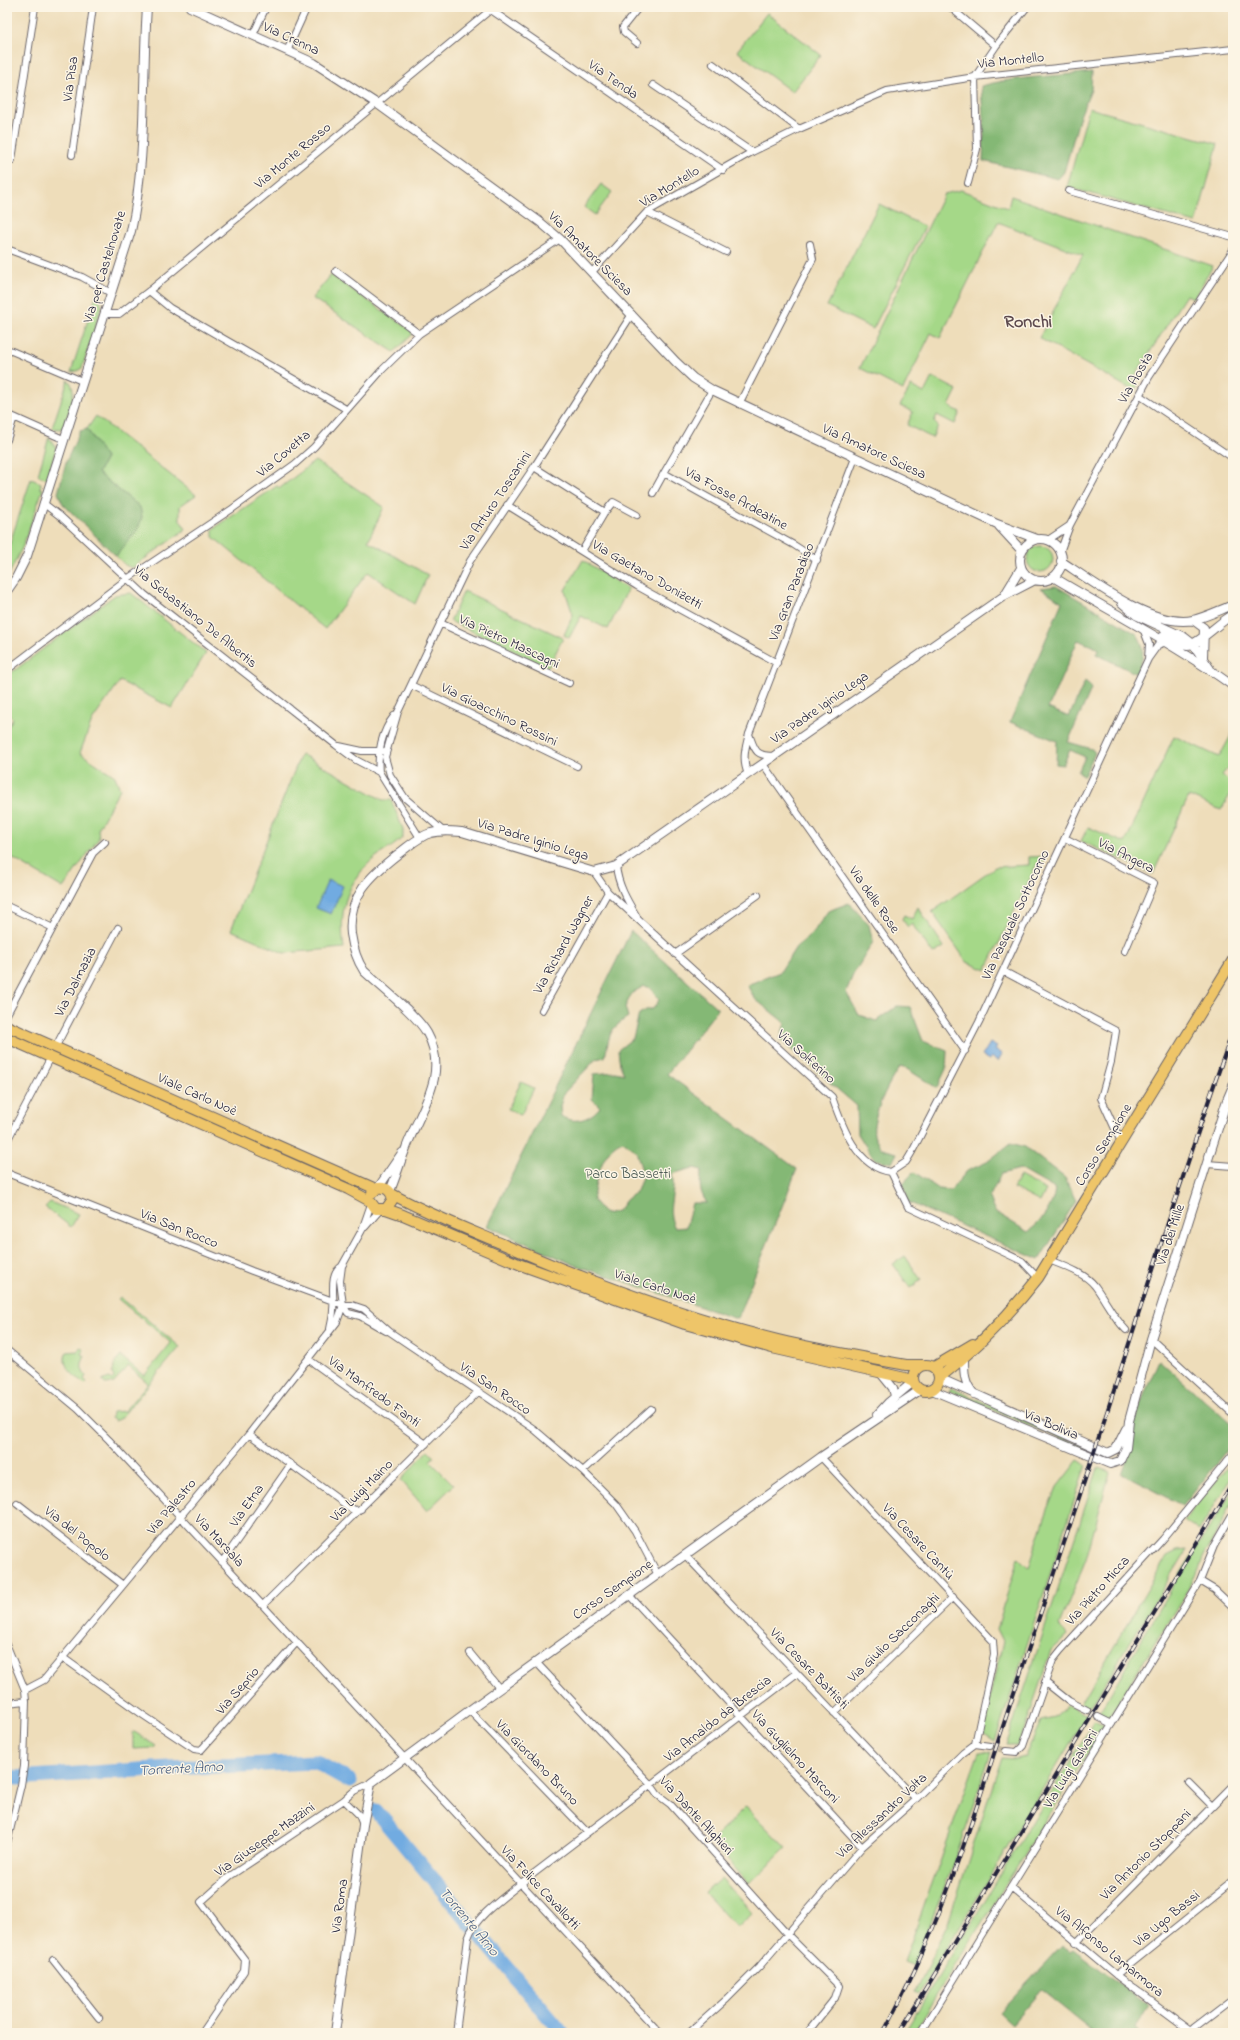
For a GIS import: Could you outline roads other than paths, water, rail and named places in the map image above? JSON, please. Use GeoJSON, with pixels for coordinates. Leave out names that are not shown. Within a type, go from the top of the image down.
{"type":"FeatureCollection","features":[{"type":"Feature","properties":{"kind":"main road","name":"Corso Sempione"},"geometry":{"type":"LineString","coordinates":[[939,1378],[964,1359],[1024,1296],[1038,1278],[1233,960]]}},
{"type":"Feature","properties":{"kind":"main road","name":"Viale Carlo Noè"},"geometry":{"type":"LineString","coordinates":[[7,1026],[377,1188],[386,1188],[415,1206],[598,1283],[650,1301],[778,1340],[906,1365],[922,1365]]}},
{"type":"Feature","properties":{"kind":"main road","name":"Viale Carlo Noè"},"geometry":{"type":"LineString","coordinates":[[7,1038],[348,1189],[383,1209],[521,1265],[685,1324],[772,1348],[905,1378],[913,1382]]}},
{"type":"Feature","properties":{"kind":"main road"},"geometry":{"type":"LineString","coordinates":[[371,1202],[371,1194],[377,1188]]}},
{"type":"Feature","properties":{"kind":"main road"},"geometry":{"type":"LineString","coordinates":[[383,1209],[392,1203],[391,1192]]}},
{"type":"Feature","properties":{"kind":"main road","name":"Corso Sempione"},"geometry":{"type":"LineString","coordinates":[[934,1367],[987,1335]]}},
{"type":"Feature","properties":{"kind":"main road"},"geometry":{"type":"LineString","coordinates":[[922,1365],[930,1365],[934,1367],[939,1378],[937,1385],[932,1390],[920,1390],[913,1382],[913,1374],[916,1369],[922,1365]]}},
{"type":"Feature","properties":{"kind":"street"},"geometry":{"type":"LineString","coordinates":[[12,160],[35,7]]}},
{"type":"Feature","properties":{"kind":"street","name":"Via Pisa"},"geometry":{"type":"LineString","coordinates":[[72,155],[93,7]]}},
{"type":"Feature","properties":{"kind":"street","name":"Via per Castelnovate"},"geometry":{"type":"LineString","coordinates":[[7,591],[16,578],[27,556],[136,211],[141,155],[147,7]]}},
{"type":"Feature","properties":{"kind":"street","name":"Via Crenna"},"geometry":{"type":"LineString","coordinates":[[190,7],[314,63],[376,103]]}},
{"type":"Feature","properties":{"kind":"street"},"geometry":{"type":"LineString","coordinates":[[253,36],[266,7]]}},
{"type":"Feature","properties":{"kind":"street"},"geometry":{"type":"LineString","coordinates":[[288,51],[307,7]]}},
{"type":"Feature","properties":{"kind":"street"},"geometry":{"type":"LineString","coordinates":[[637,43],[624,32],[623,27],[639,7]]}},
{"type":"Feature","properties":{"kind":"street"},"geometry":{"type":"LineString","coordinates":[[950,7],[996,46]]}},
{"type":"Feature","properties":{"kind":"street"},"geometry":{"type":"LineString","coordinates":[[968,183],[977,149],[975,77],[996,46],[1027,7]]}},
{"type":"Feature","properties":{"kind":"street","name":"Via Monte Rosso"},"geometry":{"type":"LineString","coordinates":[[104,314],[119,314],[149,291],[492,8]]}},
{"type":"Feature","properties":{"kind":"street","name":"Via Tenda"},"geometry":{"type":"LineString","coordinates":[[492,8],[723,170]]}},
{"type":"Feature","properties":{"kind":"street","name":"Via Montello"},"geometry":{"type":"LineString","coordinates":[[592,272],[647,212],[723,170],[752,152],[799,129],[887,91],[975,77],[1233,49]]}},
{"type":"Feature","properties":{"kind":"street"},"geometry":{"type":"LineString","coordinates":[[714,64],[799,129]]}},
{"type":"Feature","properties":{"kind":"street"},"geometry":{"type":"LineString","coordinates":[[653,85],[752,152]]}},
{"type":"Feature","properties":{"kind":"street","name":"Via Amatore Sciesa"},"geometry":{"type":"LineString","coordinates":[[376,103],[540,222],[560,239],[676,362],[693,378],[739,404],[998,524],[1037,539]]}},
{"type":"Feature","properties":{"kind":"street"},"geometry":{"type":"LineString","coordinates":[[1069,191],[1233,237]]}},
{"type":"Feature","properties":{"kind":"street"},"geometry":{"type":"LineString","coordinates":[[647,212],[726,252]]}},
{"type":"Feature","properties":{"kind":"street","name":"Via Covetta"},"geometry":{"type":"LineString","coordinates":[[7,670],[127,579],[232,509],[295,464],[314,447],[382,370],[419,334],[560,239]]}},
{"type":"Feature","properties":{"kind":"street"},"geometry":{"type":"LineString","coordinates":[[739,404],[813,259],[810,244]]}},
{"type":"Feature","properties":{"kind":"street"},"geometry":{"type":"LineString","coordinates":[[7,249],[82,277],[111,293]]}},
{"type":"Feature","properties":{"kind":"street","name":"Via Aosta"},"geometry":{"type":"LineString","coordinates":[[1060,552],[1070,525],[1149,377],[1233,250]]}},
{"type":"Feature","properties":{"kind":"street"},"geometry":{"type":"LineString","coordinates":[[336,271],[419,334]]}},
{"type":"Feature","properties":{"kind":"street"},"geometry":{"type":"LineString","coordinates":[[149,291],[170,308],[346,409]]}},
{"type":"Feature","properties":{"kind":"street","name":"Via Arturo Toscanini"},"geometry":{"type":"LineString","coordinates":[[384,753],[387,728],[398,712],[470,561],[506,505],[534,467],[632,314]]}},
{"type":"Feature","properties":{"kind":"street"},"geometry":{"type":"LineString","coordinates":[[7,349],[82,381]]}},
{"type":"Feature","properties":{"kind":"street","name":"Via Fosse Ardeatine"},"geometry":{"type":"LineString","coordinates":[[653,493],[712,390]]}},
{"type":"Feature","properties":{"kind":"street"},"geometry":{"type":"LineString","coordinates":[[1139,395],[1233,458]]}},
{"type":"Feature","properties":{"kind":"street"},"geometry":{"type":"LineString","coordinates":[[7,414],[63,439]]}},
{"type":"Feature","properties":{"kind":"street"},"geometry":{"type":"LineString","coordinates":[[7,440],[14,417]]}},
{"type":"Feature","properties":{"kind":"street","name":"Via Gran Paradiso"},"geometry":{"type":"LineString","coordinates":[[748,774],[744,766],[745,750],[749,734],[855,458]]}},
{"type":"Feature","properties":{"kind":"street"},"geometry":{"type":"LineString","coordinates":[[534,467],[605,512]]}},
{"type":"Feature","properties":{"kind":"street","name":"Via Fosse Ardeatine"},"geometry":{"type":"LineString","coordinates":[[664,473],[794,545],[817,560]]}},
{"type":"Feature","properties":{"kind":"street"},"geometry":{"type":"LineString","coordinates":[[582,551],[605,512],[613,502],[637,515]]}},
{"type":"Feature","properties":{"kind":"street","name":"Via Sebastiano De Albertis"},"geometry":{"type":"LineString","coordinates":[[44,503],[60,516],[127,579],[336,745],[366,766],[379,772]]}},
{"type":"Feature","properties":{"kind":"street","name":"Via Gaetano Donizetti"},"geometry":{"type":"LineString","coordinates":[[506,505],[637,586],[777,663]]}},
{"type":"Feature","properties":{"kind":"street","name":"Via Amatore Sciesa"},"geometry":{"type":"LineString","coordinates":[[998,524],[1022,551]]}},
{"type":"Feature","properties":{"kind":"street","name":"Via Aosta"},"geometry":{"type":"LineString","coordinates":[[1048,540],[1070,525]]}},
{"type":"Feature","properties":{"kind":"street"},"geometry":{"type":"LineString","coordinates":[[1037,539],[1048,540],[1056,546],[1060,552],[1061,561],[1059,570],[1052,577],[1044,580],[1035,580],[1026,574],[1022,568],[1020,559],[1022,551],[1028,543],[1037,539]]}},
{"type":"Feature","properties":{"kind":"street"},"geometry":{"type":"LineString","coordinates":[[1061,561],[1109,593],[1136,615],[1184,637],[1193,644],[1212,671]]}},
{"type":"Feature","properties":{"kind":"street","name":"Via Padre Iginio Lega"},"geometry":{"type":"LineString","coordinates":[[1004,596],[1022,568]]}},
{"type":"Feature","properties":{"kind":"street"},"geometry":{"type":"LineString","coordinates":[[1052,577],[1144,631],[1167,642],[1233,686]]}},
{"type":"Feature","properties":{"kind":"street","name":"Via Padre Iginio Lega"},"geometry":{"type":"LineString","coordinates":[[391,1192],[406,1148],[433,1086],[436,1071],[434,1051],[427,1034],[419,1022],[364,971],[357,961],[352,948],[350,922],[353,905],[365,884],[420,838],[430,833],[443,831],[462,832],[594,872],[616,866],[1004,596],[1035,580]]}},
{"type":"Feature","properties":{"kind":"street"},"geometry":{"type":"LineString","coordinates":[[1109,593],[1157,617],[1176,621],[1192,620],[1233,605]]}},
{"type":"Feature","properties":{"kind":"street"},"geometry":{"type":"LineString","coordinates":[[1108,610],[1186,645],[1193,644],[1225,619],[1233,615]]}},
{"type":"Feature","properties":{"kind":"street"},"geometry":{"type":"LineString","coordinates":[[1192,620],[1204,628],[1205,635],[1203,657]]}},
{"type":"Feature","properties":{"kind":"street","name":"Via Pietro Mascagni"},"geometry":{"type":"LineString","coordinates":[[440,623],[569,683]]}},
{"type":"Feature","properties":{"kind":"street","name":"Via Pasquale Sottocorno"},"geometry":{"type":"LineString","coordinates":[[1144,631],[1149,644],[1148,659]]}},
{"type":"Feature","properties":{"kind":"street","name":"Via Pasquale Sottocorno"},"geometry":{"type":"LineString","coordinates":[[891,1172],[906,1162],[912,1152],[1003,971],[1148,659],[1158,645],[1167,642]]}},
{"type":"Feature","properties":{"kind":"street","name":"Via Gioacchino Rossini"},"geometry":{"type":"LineString","coordinates":[[411,685],[577,766]]}},
{"type":"Feature","properties":{"kind":"street"},"geometry":{"type":"LineString","coordinates":[[749,734],[756,751],[764,756],[775,756]]}},
{"type":"Feature","properties":{"kind":"street","name":"Via Sebastiano De Albertis"},"geometry":{"type":"LineString","coordinates":[[336,745],[362,751],[384,753]]}},
{"type":"Feature","properties":{"kind":"street"},"geometry":{"type":"LineString","coordinates":[[366,766],[378,760],[384,753]]}},
{"type":"Feature","properties":{"kind":"street"},"geometry":{"type":"LineString","coordinates":[[384,753],[390,775],[405,798],[443,831]]}},
{"type":"Feature","properties":{"kind":"street"},"geometry":{"type":"LineString","coordinates":[[378,760],[379,772],[420,838]]}},
{"type":"Feature","properties":{"kind":"street","name":"Via delle Rose"},"geometry":{"type":"LineString","coordinates":[[763,764],[964,1051]]}},
{"type":"Feature","properties":{"kind":"street","name":"Via Angera"},"geometry":{"type":"LineString","coordinates":[[1065,838],[1154,882],[1125,951]]}},
{"type":"Feature","properties":{"kind":"street"},"geometry":{"type":"LineString","coordinates":[[7,1014],[93,853],[105,842]]}},
{"type":"Feature","properties":{"kind":"street","name":"Via Solferino"},"geometry":{"type":"LineString","coordinates":[[616,866],[617,879],[624,896],[641,923]]}},
{"type":"Feature","properties":{"kind":"street","name":"Via Solferino"},"geometry":{"type":"LineString","coordinates":[[594,872],[608,892],[832,1097],[846,1133],[859,1152],[880,1171],[891,1172]]}},
{"type":"Feature","properties":{"kind":"street","name":"Via Richard Wagner"},"geometry":{"type":"LineString","coordinates":[[542,1010],[608,892]]}},
{"type":"Feature","properties":{"kind":"street"},"geometry":{"type":"LineString","coordinates":[[674,954],[758,895]]}},
{"type":"Feature","properties":{"kind":"street"},"geometry":{"type":"LineString","coordinates":[[7,906],[53,928]]}},
{"type":"Feature","properties":{"kind":"street","name":"Via Dalmazia"},"geometry":{"type":"LineString","coordinates":[[55,1048],[118,928]]}},
{"type":"Feature","properties":{"kind":"street"},"geometry":{"type":"LineString","coordinates":[[1003,971],[1116,1031],[1112,1056],[1101,1098],[1121,1142]]}},
{"type":"Feature","properties":{"kind":"street"},"geometry":{"type":"LineString","coordinates":[[7,1141],[51,1057]]}},
{"type":"Feature","properties":{"kind":"street","name":"Via dei Mille"},"geometry":{"type":"LineString","coordinates":[[1151,1339],[1233,1086]]}},
{"type":"Feature","properties":{"kind":"street","name":"Via Padre Iginio Lega"},"geometry":{"type":"LineString","coordinates":[[377,1188],[406,1148]]}},
{"type":"Feature","properties":{"kind":"street"},"geometry":{"type":"LineString","coordinates":[[1207,1164],[1233,1166]]}},
{"type":"Feature","properties":{"kind":"street"},"geometry":{"type":"LineString","coordinates":[[891,1172],[908,1206],[1022,1261],[1038,1278]]}},
{"type":"Feature","properties":{"kind":"street","name":"Via San Rocco"},"geometry":{"type":"LineString","coordinates":[[7,1173],[259,1274],[343,1305],[352,1305],[364,1309],[390,1332],[534,1429],[583,1471],[616,1504],[635,1532],[658,1575]]}},
{"type":"Feature","properties":{"kind":"street","name":"Via Palestro"},"geometry":{"type":"LineString","coordinates":[[25,1690],[44,1680],[248,1434],[337,1322],[343,1305],[340,1280],[342,1266],[362,1230],[371,1202]]}},
{"type":"Feature","properties":{"kind":"street","name":"Via Palestro"},"geometry":{"type":"LineString","coordinates":[[362,1230],[383,1209]]}},
{"type":"Feature","properties":{"kind":"street"},"geometry":{"type":"LineString","coordinates":[[1049,1260],[1067,1268],[1094,1285],[1119,1323],[1126,1330]]}},
{"type":"Feature","properties":{"kind":"street","name":"Via Palestro"},"geometry":{"type":"LineString","coordinates":[[330,1329],[334,1277],[337,1269],[342,1266]]}},
{"type":"Feature","properties":{"kind":"street"},"geometry":{"type":"LineString","coordinates":[[1151,1339],[1233,1414]]}},
{"type":"Feature","properties":{"kind":"street","name":"Via Bolivia"},"geometry":{"type":"LineString","coordinates":[[932,1390],[1110,1464],[1118,1463],[1123,1458],[1126,1448],[1129,1421],[1151,1339]]}},
{"type":"Feature","properties":{"kind":"street","name":"Via Marsala"},"geometry":{"type":"LineString","coordinates":[[8,1354],[78,1409],[263,1605],[403,1758]]}},
{"type":"Feature","properties":{"kind":"street","name":"Via Manfredo Fanti"},"geometry":{"type":"LineString","coordinates":[[308,1359],[426,1444]]}},
{"type":"Feature","properties":{"kind":"street"},"geometry":{"type":"LineString","coordinates":[[964,1359],[965,1378],[968,1387],[974,1395]]}},
{"type":"Feature","properties":{"kind":"street"},"geometry":{"type":"LineString","coordinates":[[880,1372],[893,1388],[895,1396]]}},
{"type":"Feature","properties":{"kind":"street","name":"Via Bolivia"},"geometry":{"type":"LineString","coordinates":[[939,1378],[974,1395],[1108,1453],[1116,1449],[1129,1421]]}},
{"type":"Feature","properties":{"kind":"street","name":"Corso Sempione"},"geometry":{"type":"LineString","coordinates":[[871,1421],[895,1396],[913,1382]]}},
{"type":"Feature","properties":{"kind":"street","name":"Corso Sempione"},"geometry":{"type":"LineString","coordinates":[[371,1783],[499,1688],[871,1421],[920,1390]]}},
{"type":"Feature","properties":{"kind":"street","name":"Via Luigi Maino"},"geometry":{"type":"LineString","coordinates":[[263,1605],[361,1510],[478,1392]]}},
{"type":"Feature","properties":{"kind":"street"},"geometry":{"type":"LineString","coordinates":[[583,1471],[651,1409]]}},
{"type":"Feature","properties":{"kind":"street"},"geometry":{"type":"LineString","coordinates":[[248,1434],[353,1510],[361,1510]]}},
{"type":"Feature","properties":{"kind":"street","name":"Via Pietro Micca"},"geometry":{"type":"LineString","coordinates":[[1006,1751],[1017,1752],[1023,1746],[1053,1660],[1163,1539],[1233,1454]]}},
{"type":"Feature","properties":{"kind":"street","name":"Via Cesare Cantù"},"geometry":{"type":"LineString","coordinates":[[821,1457],[990,1636],[994,1646],[994,1655],[975,1744]]}},
{"type":"Feature","properties":{"kind":"street","name":"Via Etna"},"geometry":{"type":"LineString","coordinates":[[222,1562],[291,1464]]}},
{"type":"Feature","properties":{"kind":"street","name":"Via del Popolo"},"geometry":{"type":"LineString","coordinates":[[17,1503],[123,1585]]}},
{"type":"Feature","properties":{"kind":"street","name":"Via Luigi Galvani"},"geometry":{"type":"LineString","coordinates":[[920,2033],[1200,1581],[1214,1546],[1233,1513]]}},
{"type":"Feature","properties":{"kind":"street","name":"Via Cesare Battisti"},"geometry":{"type":"LineString","coordinates":[[685,1555],[796,1674],[916,1799]]}},
{"type":"Feature","properties":{"kind":"street"},"geometry":{"type":"LineString","coordinates":[[1200,1581],[1215,1590],[1233,1607]]}},
{"type":"Feature","properties":{"kind":"street","name":"Via Guglielmo Marconi"},"geometry":{"type":"LineString","coordinates":[[629,1595],[862,1847]]}},
{"type":"Feature","properties":{"kind":"street","name":"Via Giulio Sacconaghi"},"geometry":{"type":"LineString","coordinates":[[834,1713],[953,1597]]}},
{"type":"Feature","properties":{"kind":"street","name":"Via Seprio"},"geometry":{"type":"LineString","coordinates":[[62,1657],[143,1715],[194,1749],[201,1750],[297,1642]]}},
{"type":"Feature","properties":{"kind":"street"},"geometry":{"type":"LineString","coordinates":[[7,1646],[25,1690],[26,1701],[24,1766],[7,1843]]}},
{"type":"Feature","properties":{"kind":"street"},"geometry":{"type":"LineString","coordinates":[[470,1653],[499,1688]]}},
{"type":"Feature","properties":{"kind":"street","name":"Via Dante Alighieri"},"geometry":{"type":"LineString","coordinates":[[536,1662],[658,1795],[670,1804],[787,1934],[840,1986],[835,1998],[807,2033]]}},
{"type":"Feature","properties":{"kind":"street","name":"Via Arnaldo da Brescia"},"geometry":{"type":"LineString","coordinates":[[456,2033],[468,1938],[477,1922],[520,1884],[587,1832],[651,1786],[796,1674]]}},
{"type":"Feature","properties":{"kind":"street"},"geometry":{"type":"LineString","coordinates":[[1045,1682],[1069,1701],[1087,1710]]}},
{"type":"Feature","properties":{"kind":"street"},"geometry":{"type":"LineString","coordinates":[[7,1703],[26,1701]]}},
{"type":"Feature","properties":{"kind":"street","name":"Via Giordano Bruno"},"geometry":{"type":"LineString","coordinates":[[469,1710],[587,1832]]}},
{"type":"Feature","properties":{"kind":"street"},"geometry":{"type":"LineString","coordinates":[[1098,1716],[1112,1724]]}},
{"type":"Feature","properties":{"kind":"street"},"geometry":{"type":"LineString","coordinates":[[975,1744],[990,1746]]}},
{"type":"Feature","properties":{"kind":"street","name":"Via Alessandro Volta"},"geometry":{"type":"LineString","coordinates":[[690,2033],[727,2000],[759,1967],[862,1847],[946,1772],[963,1753],[975,1744]]}},
{"type":"Feature","properties":{"kind":"street","name":"Via Felice Cavallotti"},"geometry":{"type":"LineString","coordinates":[[403,1758],[660,2033]]}},
{"type":"Feature","properties":{"kind":"street","name":"Via Giuseppe Mazzini"},"geometry":{"type":"LineString","coordinates":[[202,2033],[244,1971],[246,1964],[242,1956],[201,1902],[230,1876],[344,1800],[354,1791],[371,1783]]}},
{"type":"Feature","properties":{"kind":"street","name":"Via Roma"},"geometry":{"type":"LineString","coordinates":[[335,2033],[363,1825],[371,1783]]}},
{"type":"Feature","properties":{"kind":"street"},"geometry":{"type":"LineString","coordinates":[[1189,1784],[1212,1806]]}},
{"type":"Feature","properties":{"kind":"street","name":"Via Antonio Stoppani"},"geometry":{"type":"LineString","coordinates":[[1076,1943],[1233,1785]]}},
{"type":"Feature","properties":{"kind":"street"},"geometry":{"type":"LineString","coordinates":[[344,1800],[358,1815],[363,1825]]}},
{"type":"Feature","properties":{"kind":"street","name":"Via Ugo Bassi"},"geometry":{"type":"LineString","coordinates":[[1116,1975],[1233,1881]]}},
{"type":"Feature","properties":{"kind":"street","name":"Via Alfonso Lamarmora"},"geometry":{"type":"LineString","coordinates":[[1011,1887],[1116,1975],[1193,2032]]}},
{"type":"Feature","properties":{"kind":"street"},"geometry":{"type":"LineString","coordinates":[[53,1960],[99,2018]]}},
{"type":"Feature","properties":{"kind":"street"},"geometry":{"type":"LineString","coordinates":[[1193,2032],[1233,1999]]}},
{"type":"Feature","properties":{"kind":"water"},"geometry":{"type":"Polygon","coordinates":[[[328,880],[343,886],[331,914],[316,908],[328,880]]]}},
{"type":"Feature","properties":{"kind":"water"},"geometry":{"type":"Polygon","coordinates":[[[990,1043],[997,1047],[995,1050],[1002,1054],[998,1061],[991,1057],[989,1060],[982,1056],[990,1043]]]}},
{"type":"Feature","properties":{"kind":"waterway","name":"Torrente Arno"},"geometry":{"type":"LineString","coordinates":[[7,1775],[16,1778],[169,1768],[316,1762],[350,1781]]}},
{"type":"Feature","properties":{"kind":"waterway","name":"Torrente Arno"},"geometry":{"type":"LineString","coordinates":[[376,1811],[562,2033]]}},
{"type":"Feature","properties":{"kind":"tunnel"},"geometry":{"type":"LineString","coordinates":[[1087,1710],[1098,1717]]}},
{"type":"Feature","properties":{"kind":"tunnel"},"geometry":{"type":"LineString","coordinates":[[990,1746],[1006,1751]]}},
{"type":"Feature","properties":{"kind":"railway"},"geometry":{"type":"LineString","coordinates":[[883,2033],[923,1951],[957,1865],[1080,1495],[1177,1194],[1233,1031]]}},
{"type":"Feature","properties":{"kind":"railway"},"geometry":{"type":"LineString","coordinates":[[899,2033],[1233,1483]]}},
{"type":"Feature","properties":{"kind":"district","name":"Ronchi"},"geometry":{"type":"Point","coordinates":[1028,323]}},
{"type":"Feature","properties":{"kind":"park label","name":"Parco Bassetti"},"geometry":{"type":"Point","coordinates":[628,1174]}}]}
